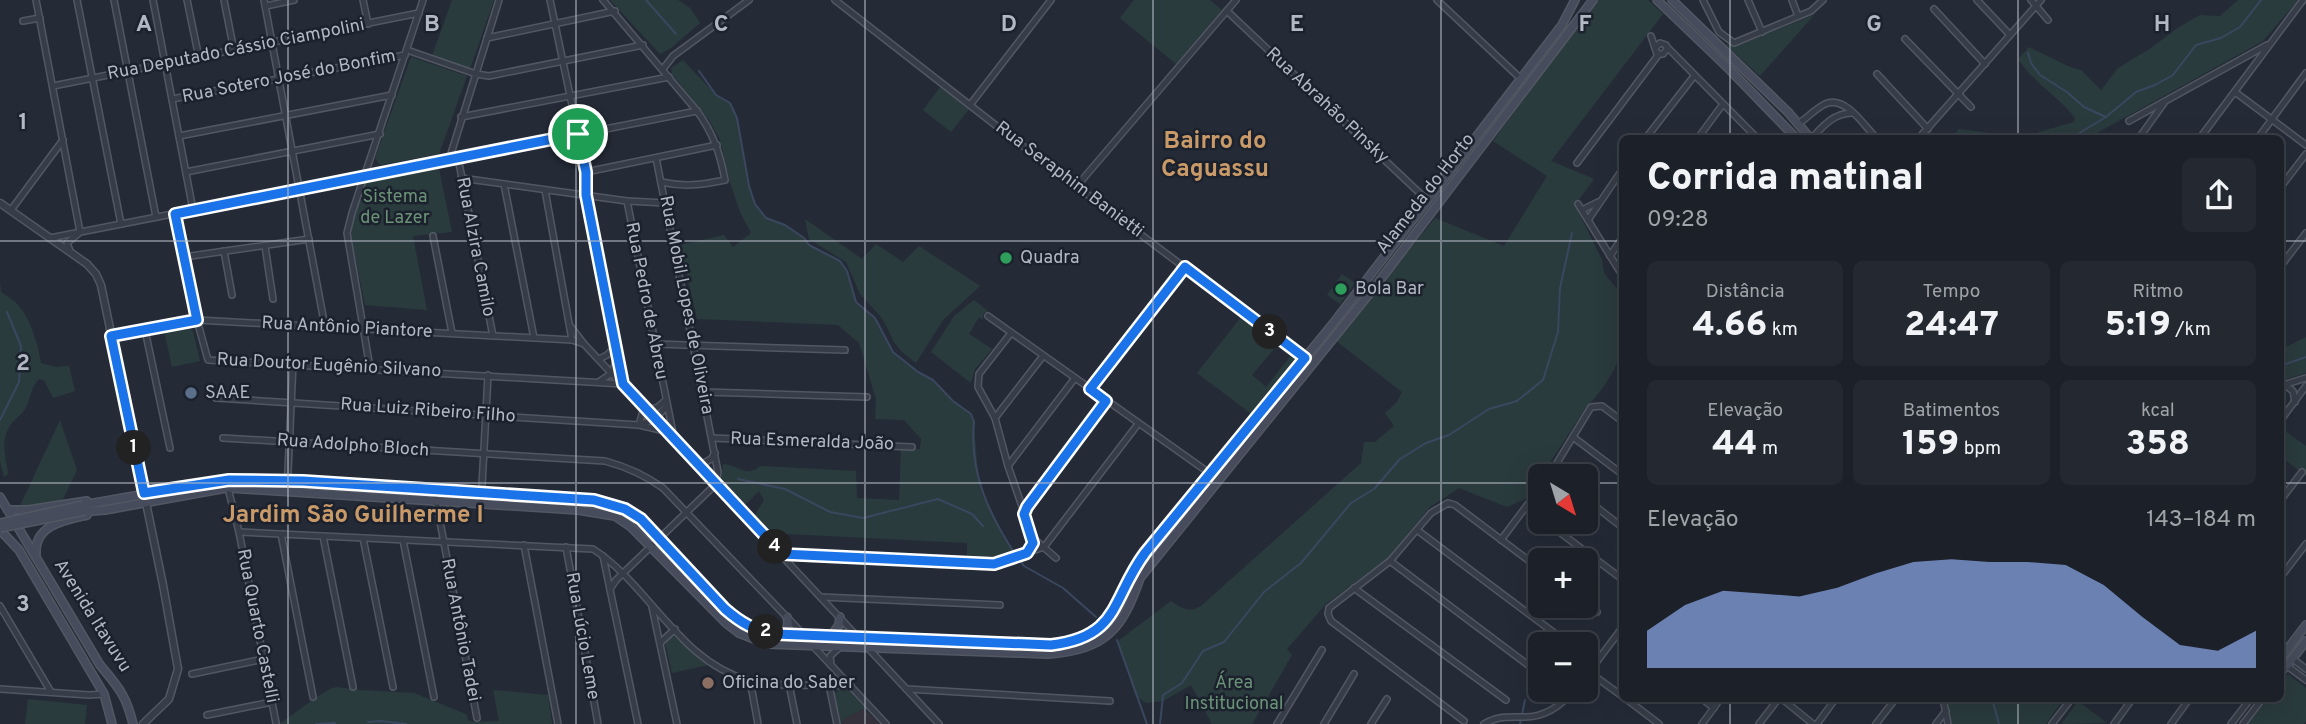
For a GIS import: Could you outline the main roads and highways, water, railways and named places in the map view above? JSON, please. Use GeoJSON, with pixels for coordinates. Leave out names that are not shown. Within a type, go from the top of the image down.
{"type":"FeatureCollection","features":[{"type":"Feature","properties":{"kind":"main road","name":"Alameda do Horto"},"geometry":{"type":"LineString","coordinates":[[831,636],[1051,645],[1076,641],[1097,630],[1113,613],[1135,568],[1428,201],[1562,25],[1575,0]]}},
{"type":"Feature","properties":{"kind":"main road","name":"Alameda do Horto"},"geometry":{"type":"LineString","coordinates":[[802,646],[1049,654],[1077,651],[1105,638],[1127,613],[1140,578],[1432,213],[1592,0]]}},
{"type":"Feature","properties":{"kind":"main road"},"geometry":{"type":"LineString","coordinates":[[1657,0],[1793,135]]}},
{"type":"Feature","properties":{"kind":"main road"},"geometry":{"type":"LineString","coordinates":[[1672,0],[1751,75],[1808,135]]}},
{"type":"Feature","properties":{"kind":"main road"},"geometry":{"type":"LineString","coordinates":[[1298,381],[1307,368],[1305,358]]}},
{"type":"Feature","properties":{"kind":"main road"},"geometry":{"type":"LineString","coordinates":[[0,527],[19,527],[97,502],[144,493],[287,481],[607,502],[641,519],[736,619],[756,630],[776,634],[831,636],[837,630],[838,614]]}},
{"type":"Feature","properties":{"kind":"main road"},"geometry":{"type":"LineString","coordinates":[[36,555],[37,540],[48,527],[59,522],[228,485],[286,492],[593,511],[615,516],[630,526],[708,607],[739,633],[767,644],[802,646],[808,640],[804,635]]}},
{"type":"Feature","properties":{"kind":"main road","name":"Avenida Itavuvu"},"geometry":{"type":"LineString","coordinates":[[0,498],[100,665],[125,697],[133,724]]}},
{"type":"Feature","properties":{"kind":"main road"},"geometry":{"type":"LineString","coordinates":[[8,510],[97,502]]}},
{"type":"Feature","properties":{"kind":"main road"},"geometry":{"type":"LineString","coordinates":[[0,527],[84,508],[105,510]]}},
{"type":"Feature","properties":{"kind":"main road","name":"Avenida Itavuvu"},"geometry":{"type":"LineString","coordinates":[[0,527],[19,550],[99,684],[112,724]]}},
{"type":"Feature","properties":{"kind":"main road"},"geometry":{"type":"LineString","coordinates":[[776,634],[786,630],[789,619]]}},
{"type":"Feature","properties":{"kind":"main road"},"geometry":{"type":"LineString","coordinates":[[2284,657],[2306,625]]}},
{"type":"Feature","properties":{"kind":"main road"},"geometry":{"type":"LineString","coordinates":[[795,634],[794,639],[802,646]]}},
{"type":"Feature","properties":{"kind":"main road"},"geometry":{"type":"LineString","coordinates":[[2284,658],[2293,659],[2306,641]]}},
{"type":"Feature","properties":{"kind":"waterway"},"geometry":{"type":"LineString","coordinates":[[646,0],[676,34]]}},
{"type":"Feature","properties":{"kind":"waterway"},"geometry":{"type":"LineString","coordinates":[[2076,135],[2106,117],[2136,92],[2173,75],[2196,45],[2221,38],[2240,27],[2261,0]]}},
{"type":"Feature","properties":{"kind":"waterway"},"geometry":{"type":"LineString","coordinates":[[2028,53],[2031,63],[2040,75],[2067,92],[2084,107],[2106,117]]}},
{"type":"Feature","properties":{"kind":"waterway"},"geometry":{"type":"LineString","coordinates":[[699,71],[716,95],[730,103],[737,118],[749,186],[755,204],[766,218],[785,225],[804,238],[809,245],[840,261],[847,271],[856,302],[875,318],[893,352],[933,380],[953,401],[971,414],[974,422],[975,459],[983,492],[997,524],[1015,554]]}},
{"type":"Feature","properties":{"kind":"waterway"},"geometry":{"type":"LineString","coordinates":[[1160,724],[1163,695],[1182,683],[1203,651],[1224,642],[1264,592],[1301,563],[1351,503],[1374,489],[1400,459],[1426,443],[1449,435],[1489,409],[1517,401],[1543,380],[1558,332],[1560,288],[1572,233]]}},
{"type":"Feature","properties":{"kind":"waterway"},"geometry":{"type":"LineString","coordinates":[[0,420],[19,382],[21,346],[7,312]]}},
{"type":"Feature","properties":{"kind":"waterway"},"geometry":{"type":"LineString","coordinates":[[2284,365],[2306,357]]}},
{"type":"Feature","properties":{"kind":"waterway"},"geometry":{"type":"LineString","coordinates":[[738,479],[785,489],[830,512],[863,518],[938,499],[972,514],[983,526]]}},
{"type":"Feature","properties":{"kind":"waterway"},"geometry":{"type":"LineString","coordinates":[[1019,559],[1024,566],[1063,588],[1096,617]]}},
{"type":"Feature","properties":{"kind":"waterway"},"geometry":{"type":"LineString","coordinates":[[1117,640],[1147,724]]}},
{"type":"Feature","properties":{"kind":"waterway"},"geometry":{"type":"LineString","coordinates":[[1520,724],[1525,700]]}},
{"type":"Feature","properties":{"kind":"waterway"},"geometry":{"type":"LineString","coordinates":[[1993,702],[1999,724]]}},
{"type":"Feature","properties":{"kind":"waterway"},"geometry":{"type":"LineString","coordinates":[[368,722],[406,724]]}},
{"type":"Feature","properties":{"kind":"waterway"},"geometry":{"type":"LineString","coordinates":[[316,724],[335,723]]}},
{"type":"Feature","properties":{"kind":"place","name":"Quadra"},"geometry":{"type":"Point","coordinates":[1006,258]}},
{"type":"Feature","properties":{"kind":"place","name":"Bola Bar"},"geometry":{"type":"Point","coordinates":[1341,289]}},
{"type":"Feature","properties":{"kind":"place","name":"SAAE"},"geometry":{"type":"Point","coordinates":[191,393]}},
{"type":"Feature","properties":{"kind":"place","name":"Oficina do Saber"},"geometry":{"type":"Point","coordinates":[708,683]}},
{"type":"Feature","properties":{"kind":"district","name":"Bairro do Caguassu"},"geometry":{"type":"Point","coordinates":[1215,156]}},
{"type":"Feature","properties":{"kind":"district","name":"Jardim São Guilherme I"},"geometry":{"type":"Point","coordinates":[353,516]}},
{"type":"Feature","properties":{"kind":"park label","name":"Sistema de Lazer"},"geometry":{"type":"Point","coordinates":[395,207]}},
{"type":"Feature","properties":{"kind":"park label","name":"Área Institucional"},"geometry":{"type":"Point","coordinates":[1234,693]}}]}
